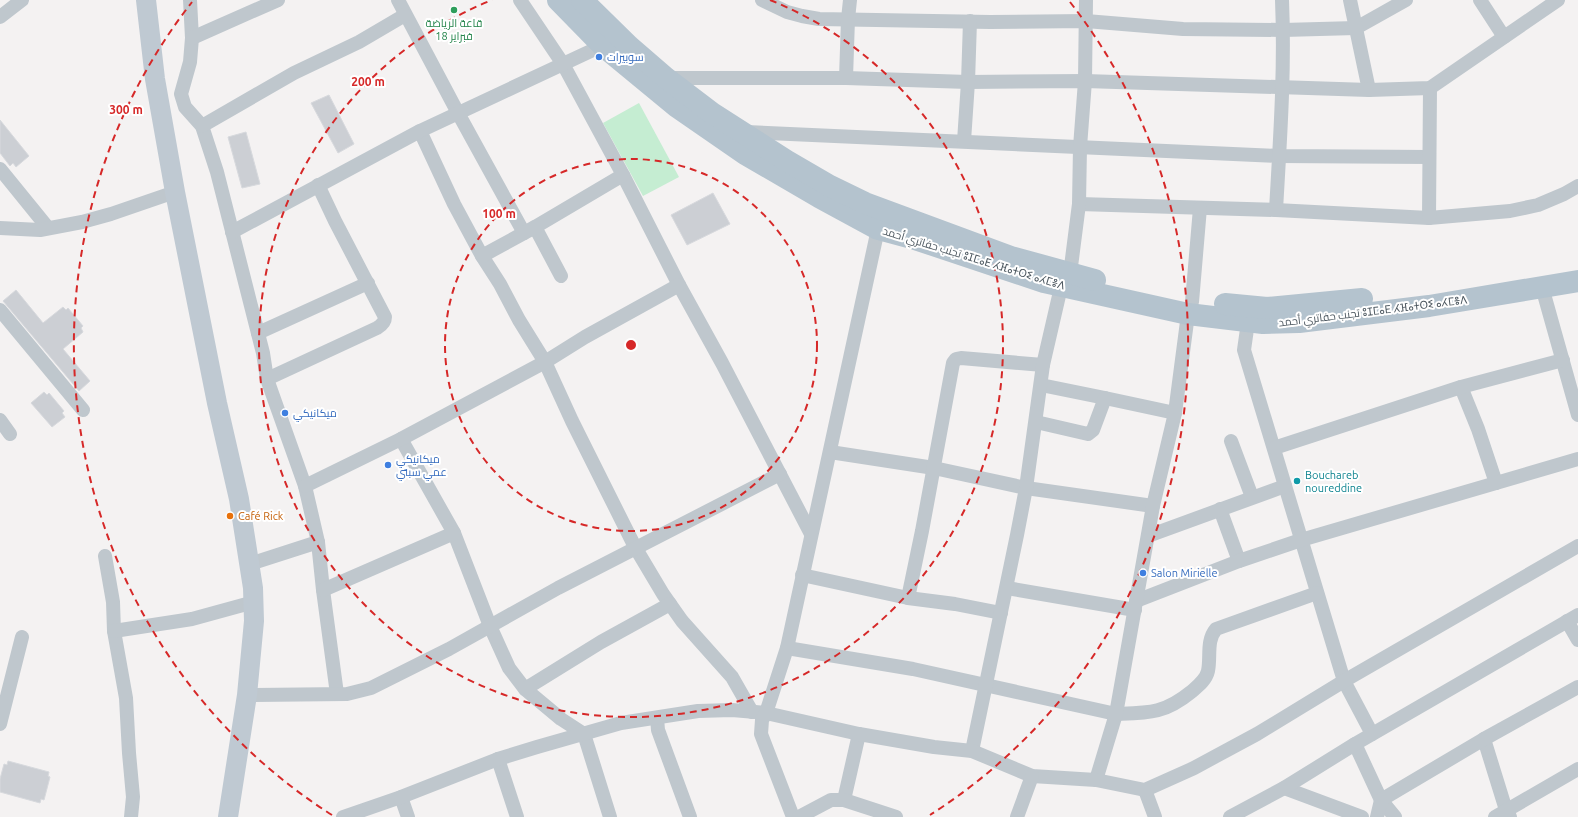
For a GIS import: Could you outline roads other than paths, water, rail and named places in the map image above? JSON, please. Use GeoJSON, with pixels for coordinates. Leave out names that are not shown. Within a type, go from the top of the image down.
{"type":"FeatureCollection","features":[{"type":"Feature","properties":{"kind":"main road"},"geometry":{"type":"LineString","coordinates":[[146,0],[155,79],[175,192],[216,395],[239,499],[250,564],[254,602],[254,621],[247,695],[228,817]]}},
{"type":"Feature","properties":{"kind":"main road","name":"تجنب حفاتري أحمد ⵓⵊⵎⴰⴹ ⵃⴼⴰⵜⵔⵉ ⴰⵃⵎⴻⴷ"},"geometry":{"type":"LineString","coordinates":[[558,0],[611,41],[666,78],[712,113],[830,186],[865,203],[1012,257],[1067,283]]}},
{"type":"Feature","properties":{"kind":"main road","name":"تجنب حفاتري أحمد ⵓⵊⵎⴰⴹ ⵃⴼⴰⵜⵔⵉ ⴰⵃⵎⴻⴷ"},"geometry":{"type":"LineString","coordinates":[[582,0],[611,41],[677,107],[745,154],[878,229],[1067,283],[1190,308],[1248,322],[1263,323],[1299,322],[1429,306],[1578,281]]}},
{"type":"Feature","properties":{"kind":"main road","name":"تجنب حفاتري أحمد ⵓⵊⵎⴰⴹ ⵃⴼⴰⵜⵔⵉ ⴰⵃⵎⴻⴷ"},"geometry":{"type":"LineString","coordinates":[[1190,308],[1267,308],[1310,305],[1447,290],[1578,265]]}},
{"type":"Feature","properties":{"kind":"street"},"geometry":{"type":"LineString","coordinates":[[0,17],[22,0]]}},
{"type":"Feature","properties":{"kind":"street"},"geometry":{"type":"LineString","coordinates":[[190,0],[192,38],[190,62],[181,94],[184,107],[202,126],[217,172],[263,353],[267,379],[304,486],[318,542],[337,694]]}},
{"type":"Feature","properties":{"kind":"street"},"geometry":{"type":"LineString","coordinates":[[192,38],[278,0]]}},
{"type":"Feature","properties":{"kind":"street"},"geometry":{"type":"LineString","coordinates":[[398,0],[458,113],[530,230],[561,276]]}},
{"type":"Feature","properties":{"kind":"street"},"geometry":{"type":"LineString","coordinates":[[520,0],[562,64],[623,175],[679,285],[722,363],[811,534]]}},
{"type":"Feature","properties":{"kind":"street"},"geometry":{"type":"LineString","coordinates":[[765,0],[786,12],[819,18],[990,22],[1086,21],[1183,29],[1283,30],[1356,28],[1406,0]]}},
{"type":"Feature","properties":{"kind":"street"},"geometry":{"type":"LineString","coordinates":[[846,78],[850,0]]}},
{"type":"Feature","properties":{"kind":"street"},"geometry":{"type":"LineString","coordinates":[[972,751],[1007,588],[1026,488],[1043,365],[1067,283],[1079,204],[1080,147],[1085,80],[1086,0]]}},
{"type":"Feature","properties":{"kind":"street"},"geometry":{"type":"LineString","coordinates":[[1276,210],[1282,88],[1282,0]]}},
{"type":"Feature","properties":{"kind":"street"},"geometry":{"type":"LineString","coordinates":[[1350,0],[1369,90]]}},
{"type":"Feature","properties":{"kind":"street"},"geometry":{"type":"LineString","coordinates":[[1480,0],[1504,37]]}},
{"type":"Feature","properties":{"kind":"street"},"geometry":{"type":"LineString","coordinates":[[666,78],[846,78],[968,82],[1085,80],[1282,88],[1369,90],[1430,88],[1558,0]]}},
{"type":"Feature","properties":{"kind":"street"},"geometry":{"type":"LineString","coordinates":[[202,126],[294,73],[359,42],[405,15]]}},
{"type":"Feature","properties":{"kind":"street"},"geometry":{"type":"LineString","coordinates":[[964,141],[970,21]]}},
{"type":"Feature","properties":{"kind":"street"},"geometry":{"type":"LineString","coordinates":[[232,232],[420,131],[611,41]]}},
{"type":"Feature","properties":{"kind":"street"},"geometry":{"type":"LineString","coordinates":[[1429,218],[1430,88]]}},
{"type":"Feature","properties":{"kind":"street"},"geometry":{"type":"LineString","coordinates":[[420,131],[454,204],[482,256],[545,362],[572,421],[635,547],[682,621],[732,677],[759,712],[762,720],[761,734],[793,817]]}},
{"type":"Feature","properties":{"kind":"street"},"geometry":{"type":"LineString","coordinates":[[741,132],[1279,156],[1429,157]]}},
{"type":"Feature","properties":{"kind":"street"},"geometry":{"type":"LineString","coordinates":[[0,169],[48,228]]}},
{"type":"Feature","properties":{"kind":"street"},"geometry":{"type":"LineString","coordinates":[[482,256],[530,230],[623,175]]}},
{"type":"Feature","properties":{"kind":"street"},"geometry":{"type":"LineString","coordinates":[[267,379],[382,325],[385,320],[385,317],[318,185]]}},
{"type":"Feature","properties":{"kind":"street"},"geometry":{"type":"LineString","coordinates":[[1079,204],[1276,210],[1429,218],[1510,211],[1538,205],[1564,194],[1578,186]]}},
{"type":"Feature","properties":{"kind":"street"},"geometry":{"type":"LineString","coordinates":[[0,228],[40,230],[82,222],[175,192]]}},
{"type":"Feature","properties":{"kind":"street"},"geometry":{"type":"LineString","coordinates":[[1096,780],[1116,714],[1153,506],[1175,414],[1190,308],[1200,208]]}},
{"type":"Feature","properties":{"kind":"street"},"geometry":{"type":"LineString","coordinates":[[759,712],[787,648],[878,229]]}},
{"type":"Feature","properties":{"kind":"street"},"geometry":{"type":"LineString","coordinates":[[258,333],[368,283]]}},
{"type":"Feature","properties":{"kind":"street"},"geometry":{"type":"LineString","coordinates":[[304,486],[401,438],[545,362],[585,336],[679,285]]}},
{"type":"Feature","properties":{"kind":"street"},"geometry":{"type":"LineString","coordinates":[[1542,287],[1577,406]]}},
{"type":"Feature","properties":{"kind":"street"},"geometry":{"type":"LineString","coordinates":[[0,310],[83,410]]}},
{"type":"Feature","properties":{"kind":"street"},"geometry":{"type":"LineString","coordinates":[[1248,322],[1244,350],[1317,593],[1344,681],[1372,734]]}},
{"type":"Feature","properties":{"kind":"street"},"geometry":{"type":"LineString","coordinates":[[908,598],[952,368],[956,359],[961,358],[1043,365]]}},
{"type":"Feature","properties":{"kind":"street"},"geometry":{"type":"LineString","coordinates":[[1274,448],[1461,386],[1563,360]]}},
{"type":"Feature","properties":{"kind":"street"},"geometry":{"type":"LineString","coordinates":[[1041,386],[1105,398],[1175,414]]}},
{"type":"Feature","properties":{"kind":"street"},"geometry":{"type":"LineString","coordinates":[[1461,386],[1478,429],[1496,484]]}},
{"type":"Feature","properties":{"kind":"street"},"geometry":{"type":"LineString","coordinates":[[1036,422],[1088,434],[1093,430],[1105,398]]}},
{"type":"Feature","properties":{"kind":"street"},"geometry":{"type":"LineString","coordinates":[[0,420],[10,434]]}},
{"type":"Feature","properties":{"kind":"street"},"geometry":{"type":"LineString","coordinates":[[401,438],[454,533],[490,626],[509,668],[525,689],[561,719],[584,734],[610,817]]}},
{"type":"Feature","properties":{"kind":"street"},"geometry":{"type":"LineString","coordinates":[[1231,441],[1252,497]]}},
{"type":"Feature","properties":{"kind":"street"},"geometry":{"type":"LineString","coordinates":[[830,452],[934,468],[1026,488],[1153,506]]}},
{"type":"Feature","properties":{"kind":"street"},"geometry":{"type":"LineString","coordinates":[[1007,588],[1135,605],[1239,561],[1302,540],[1578,459]]}},
{"type":"Feature","properties":{"kind":"street"},"geometry":{"type":"LineString","coordinates":[[247,695],[354,694],[371,688],[449,649],[635,547],[780,474]]}},
{"type":"Feature","properties":{"kind":"street"},"geometry":{"type":"LineString","coordinates":[[1148,536],[1285,486]]}},
{"type":"Feature","properties":{"kind":"street"},"geometry":{"type":"LineString","coordinates":[[1220,509],[1239,561]]}},
{"type":"Feature","properties":{"kind":"street"},"geometry":{"type":"LineString","coordinates":[[323,590],[454,533]]}},
{"type":"Feature","properties":{"kind":"street"},"geometry":{"type":"LineString","coordinates":[[250,564],[318,542]]}},
{"type":"Feature","properties":{"kind":"street"},"geometry":{"type":"LineString","coordinates":[[343,817],[401,797],[498,759],[621,723],[698,710],[759,712],[859,734],[934,747],[972,751],[1032,776],[1096,780],[1145,790],[1194,768],[1257,734],[1344,681],[1578,546]]}},
{"type":"Feature","properties":{"kind":"street"},"geometry":{"type":"LineString","coordinates":[[105,556],[113,602],[114,631],[126,698],[133,797],[131,817]]}},
{"type":"Feature","properties":{"kind":"street"},"geometry":{"type":"LineString","coordinates":[[802,575],[908,598],[955,604],[1001,613]]}},
{"type":"Feature","properties":{"kind":"street"},"geometry":{"type":"LineString","coordinates":[[787,648],[913,669],[1116,714],[1146,713],[1160,710],[1177,703],[1199,686],[1208,671],[1210,638],[1216,629],[1317,593]]}},
{"type":"Feature","properties":{"kind":"street"},"geometry":{"type":"LineString","coordinates":[[114,631],[192,619],[254,602]]}},
{"type":"Feature","properties":{"kind":"street"},"geometry":{"type":"LineString","coordinates":[[525,689],[601,642],[670,604]]}},
{"type":"Feature","properties":{"kind":"street"},"geometry":{"type":"LineString","coordinates":[[1230,817],[1284,788],[1372,734],[1573,618],[1578,640]]}},
{"type":"Feature","properties":{"kind":"street"},"geometry":{"type":"LineString","coordinates":[[0,724],[22,638]]}},
{"type":"Feature","properties":{"kind":"street"},"geometry":{"type":"LineString","coordinates":[[1377,817],[1380,800],[1484,738],[1578,687]]}},
{"type":"Feature","properties":{"kind":"street"},"geometry":{"type":"LineString","coordinates":[[657,718],[658,730],[690,817]]}},
{"type":"Feature","properties":{"kind":"street"},"geometry":{"type":"LineString","coordinates":[[844,800],[859,734]]}},
{"type":"Feature","properties":{"kind":"street"},"geometry":{"type":"LineString","coordinates":[[1484,738],[1504,815],[1578,769]]}},
{"type":"Feature","properties":{"kind":"street"},"geometry":{"type":"LineString","coordinates":[[1355,744],[1380,800],[1395,817]]}},
{"type":"Feature","properties":{"kind":"street"},"geometry":{"type":"LineString","coordinates":[[498,759],[517,817]]}},
{"type":"Feature","properties":{"kind":"street"},"geometry":{"type":"LineString","coordinates":[[1017,817],[1032,776]]}},
{"type":"Feature","properties":{"kind":"street"},"geometry":{"type":"LineString","coordinates":[[1284,788],[1362,817]]}},
{"type":"Feature","properties":{"kind":"street"},"geometry":{"type":"LineString","coordinates":[[1145,790],[1155,817]]}},
{"type":"Feature","properties":{"kind":"street"},"geometry":{"type":"LineString","coordinates":[[401,797],[408,817]]}},
{"type":"Feature","properties":{"kind":"street"},"geometry":{"type":"LineString","coordinates":[[799,817],[831,800],[844,800],[896,817]]}},
{"type":"Feature","properties":{"kind":"place","name":"قاعة الرياضة 18 فبراير"},"geometry":{"type":"Point","coordinates":[454,10]}},
{"type":"Feature","properties":{"kind":"place","name":"سوبيرات"},"geometry":{"type":"Point","coordinates":[599,57]}},
{"type":"Feature","properties":{"kind":"place","name":"ميكانيكي"},"geometry":{"type":"Point","coordinates":[285,413]}},
{"type":"Feature","properties":{"kind":"place","name":"ميكانيكي عمي سبتي"},"geometry":{"type":"Point","coordinates":[388,465]}},
{"type":"Feature","properties":{"kind":"place","name":"Bouchareb noureddine"},"geometry":{"type":"Point","coordinates":[1297,481]}},
{"type":"Feature","properties":{"kind":"place","name":"Café Rick"},"geometry":{"type":"Point","coordinates":[230,516]}},
{"type":"Feature","properties":{"kind":"place","name":"Salon Mirielle"},"geometry":{"type":"Point","coordinates":[1143,573]}}]}
